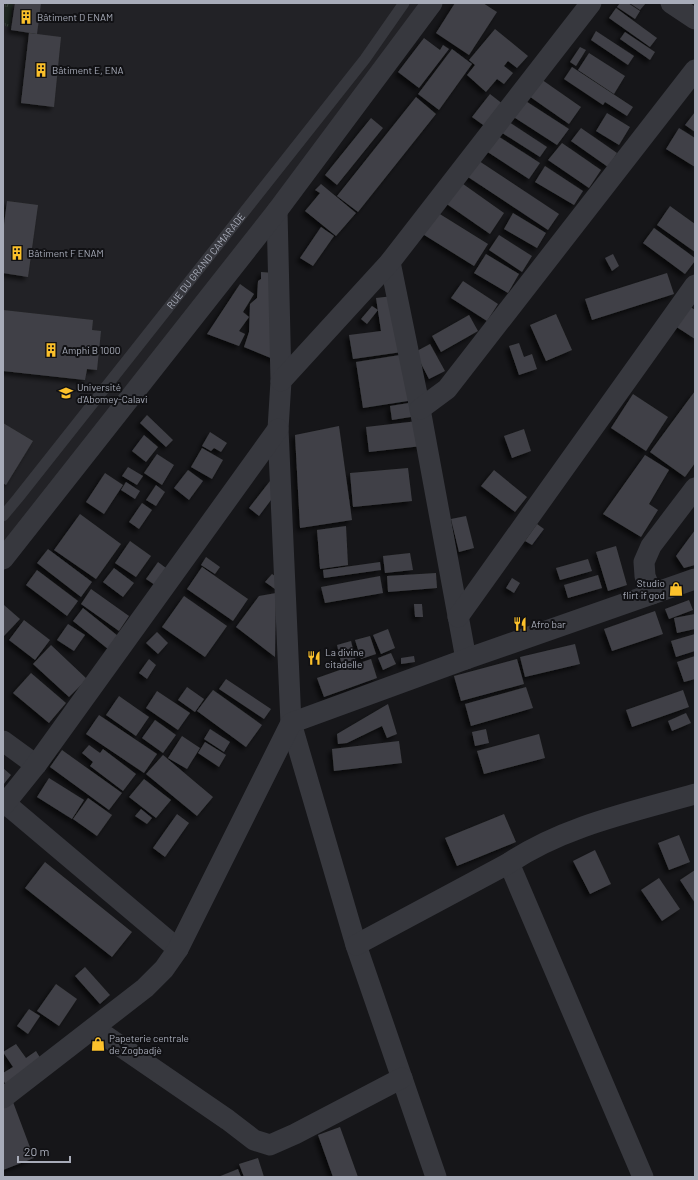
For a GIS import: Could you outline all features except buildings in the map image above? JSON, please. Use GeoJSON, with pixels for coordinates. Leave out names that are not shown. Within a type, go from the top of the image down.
{"type":"FeatureCollection","features":[{"type":"Feature","properties":{"kind":"street"},"geometry":{"type":"LineString","coordinates":[[3,559],[276,211],[432,3]]}},
{"type":"Feature","properties":{"kind":"street"},"geometry":{"type":"LineString","coordinates":[[282,381],[390,262],[591,3]]}},
{"type":"Feature","properties":{"kind":"street"},"geometry":{"type":"LineString","coordinates":[[671,3],[695,19]]}},
{"type":"Feature","properties":{"kind":"street"},"geometry":{"type":"LineString","coordinates":[[420,409],[447,389],[695,70]]}},
{"type":"Feature","properties":{"kind":"street"},"geometry":{"type":"LineString","coordinates":[[276,211],[282,381],[278,429],[291,723],[356,945],[436,1177]]}},
{"type":"Feature","properties":{"kind":"street"},"geometry":{"type":"LineString","coordinates":[[390,262],[420,409],[466,659]]}},
{"type":"Feature","properties":{"kind":"street"},"geometry":{"type":"LineString","coordinates":[[458,617],[695,285]]}},
{"type":"Feature","properties":{"kind":"street"},"geometry":{"type":"LineString","coordinates":[[178,949],[4,805],[36,765],[278,429]]}},
{"type":"Feature","properties":{"kind":"street"},"geometry":{"type":"LineString","coordinates":[[652,594],[645,576],[644,562],[652,546],[695,488]]}},
{"type":"Feature","properties":{"kind":"street"},"geometry":{"type":"LineString","coordinates":[[3,1098],[145,988],[164,969],[178,949],[291,723],[466,659],[695,579]]}},
{"type":"Feature","properties":{"kind":"street"},"geometry":{"type":"LineString","coordinates":[[3,741],[36,765]]}},
{"type":"Feature","properties":{"kind":"street"},"geometry":{"type":"LineString","coordinates":[[356,945],[509,863],[522,854],[590,824],[695,794]]}},
{"type":"Feature","properties":{"kind":"street"},"geometry":{"type":"LineString","coordinates":[[509,863],[642,1177]]}},
{"type":"Feature","properties":{"kind":"street"},"geometry":{"type":"LineString","coordinates":[[94,1028],[228,1120],[254,1140],[270,1145],[295,1134],[402,1078]]}},
{"type":"Feature","properties":{"kind":"lane","name":"RUE DU GRAND CAMARADE"},"geometry":{"type":"LineString","coordinates":[[3,516],[365,59],[404,3]]}},
{"type":"Feature","properties":{"kind":"shaded area","name":"Université d'Abomey-Calavi"},"geometry":{"type":"Polygon","coordinates":[[[3,3],[428,3],[3,552],[3,3]]]}},
{"type":"Feature","properties":{"kind":"green space"},"geometry":{"type":"Polygon","coordinates":[[[5,3],[13,3],[10,27],[5,26],[5,3]]]}},
{"type":"Feature","properties":{"kind":"place","name":"Bâtiment D ENAM"},"geometry":{"type":"Point","coordinates":[26,17]}},
{"type":"Feature","properties":{"kind":"place","name":"Bâtiment E, ENA"},"geometry":{"type":"Point","coordinates":[41,70]}},
{"type":"Feature","properties":{"kind":"place","name":"Bâtiment F ENAM"},"geometry":{"type":"Point","coordinates":[17,253]}},
{"type":"Feature","properties":{"kind":"place","name":"Amphi B 1000"},"geometry":{"type":"Point","coordinates":[51,350]}},
{"type":"Feature","properties":{"kind":"place","name":"Université d'Abomey-Calavi"},"geometry":{"type":"Point","coordinates":[66,393]}},
{"type":"Feature","properties":{"kind":"place","name":"Studio flirt if god"},"geometry":{"type":"Point","coordinates":[676,589]}},
{"type":"Feature","properties":{"kind":"place","name":"Afro bar"},"geometry":{"type":"Point","coordinates":[520,624]}},
{"type":"Feature","properties":{"kind":"place","name":"La divine citadelle"},"geometry":{"type":"Point","coordinates":[314,658]}},
{"type":"Feature","properties":{"kind":"place","name":"Papeterie centrale de Zogbadjè"},"geometry":{"type":"Point","coordinates":[98,1044]}}]}
